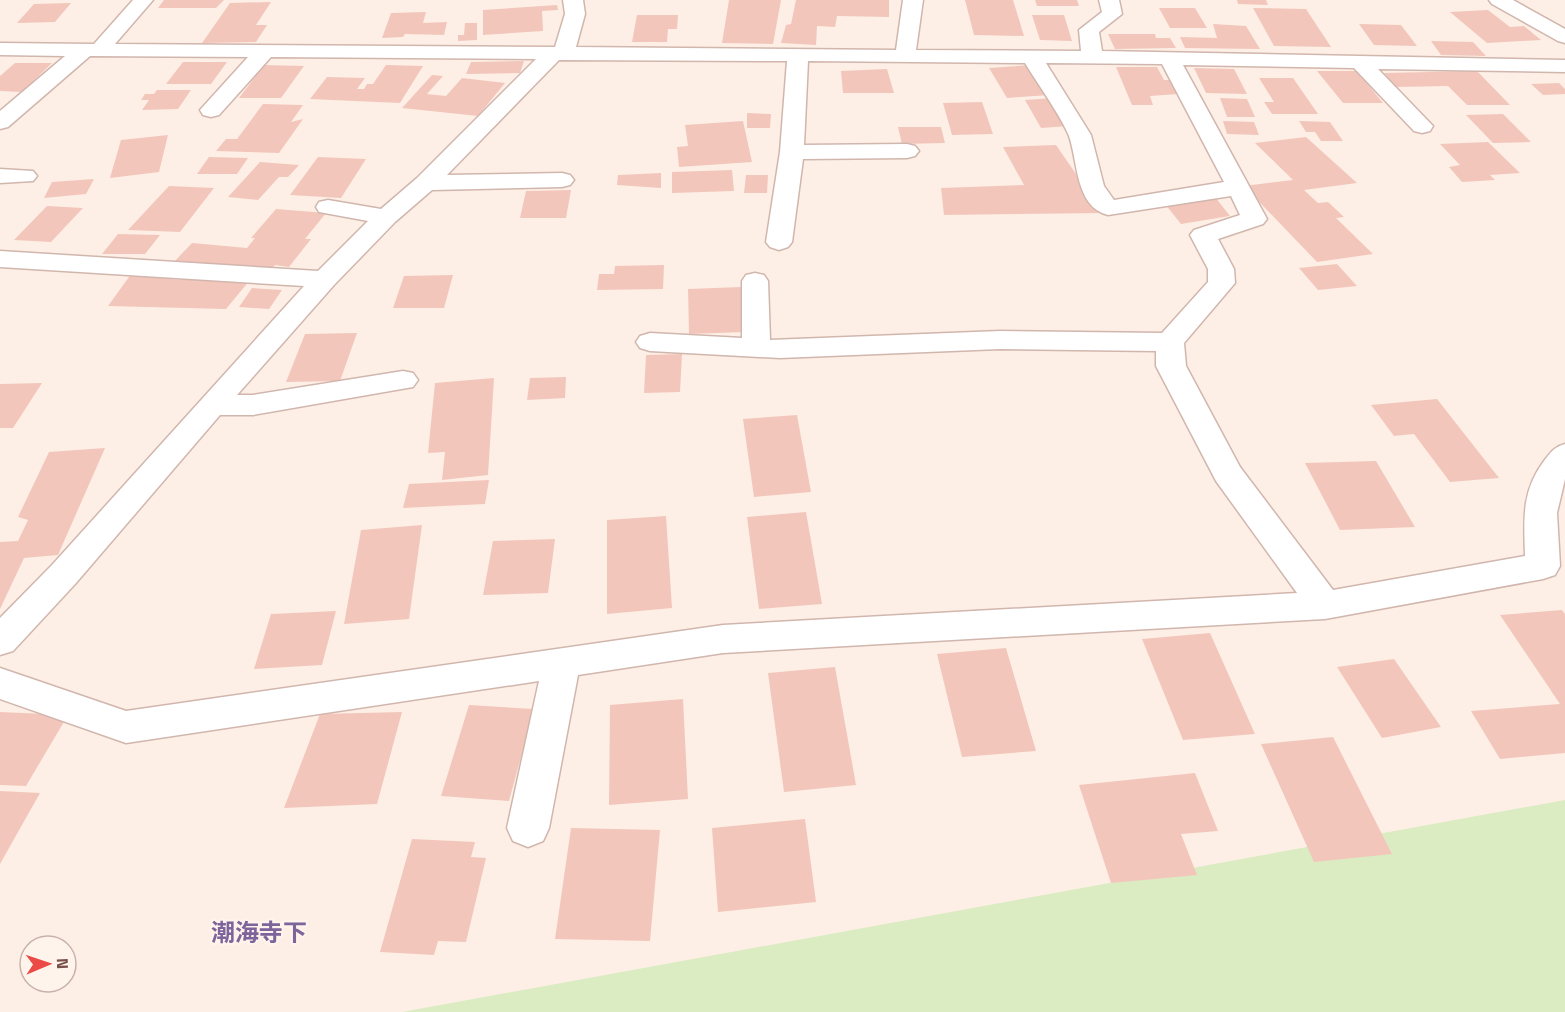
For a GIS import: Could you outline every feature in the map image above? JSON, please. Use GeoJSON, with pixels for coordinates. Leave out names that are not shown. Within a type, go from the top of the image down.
{"type":"FeatureCollection","features":[{"type":"Feature","properties":{"kind":"street"},"geometry":{"type":"LineString","coordinates":[[0,122],[90,51],[143,0]]}},
{"type":"Feature","properties":{"kind":"street"},"geometry":{"type":"LineString","coordinates":[[0,641],[64,574],[325,279],[386,217],[426,183],[559,53],[574,14],[573,0]]}},
{"type":"Feature","properties":{"kind":"street"},"geometry":{"type":"LineString","coordinates":[[905,56],[913,0]]}},
{"type":"Feature","properties":{"kind":"street"},"geometry":{"type":"LineString","coordinates":[[1092,57],[1089,30],[1112,14],[1109,0]]}},
{"type":"Feature","properties":{"kind":"street"},"geometry":{"type":"LineString","coordinates":[[1499,0],[1565,37]]}},
{"type":"Feature","properties":{"kind":"street"},"geometry":{"type":"LineString","coordinates":[[0,49],[1092,57],[1565,66]]}},
{"type":"Feature","properties":{"kind":"street"},"geometry":{"type":"LineString","coordinates":[[211,110],[265,51]]}},
{"type":"Feature","properties":{"kind":"street"},"geometry":{"type":"LineString","coordinates":[[779,242],[792,152],[798,55]]}},
{"type":"Feature","properties":{"kind":"street"},"geometry":{"type":"LineString","coordinates":[[1032,57],[1080,135],[1092,187],[1108,208],[1239,187]]}},
{"type":"Feature","properties":{"kind":"street"},"geometry":{"type":"LineString","coordinates":[[1169,58],[1254,219],[1203,235],[1221,269],[1222,283],[1170,342],[1171,366],[1227,473],[1325,605]]}},
{"type":"Feature","properties":{"kind":"street"},"geometry":{"type":"LineString","coordinates":[[1360,62],[1422,126]]}},
{"type":"Feature","properties":{"kind":"street"},"geometry":{"type":"LineString","coordinates":[[792,152],[907,151]]}},
{"type":"Feature","properties":{"kind":"street"},"geometry":{"type":"LineString","coordinates":[[0,176],[25,176]]}},
{"type":"Feature","properties":{"kind":"street"},"geometry":{"type":"LineString","coordinates":[[426,183],[562,180]]}},
{"type":"Feature","properties":{"kind":"street"},"geometry":{"type":"LineString","coordinates":[[328,207],[386,217]]}},
{"type":"Feature","properties":{"kind":"street"},"geometry":{"type":"LineString","coordinates":[[0,259],[325,279]]}},
{"type":"Feature","properties":{"kind":"street"},"geometry":{"type":"LineString","coordinates":[[755,280],[756,348]]}},
{"type":"Feature","properties":{"kind":"street"},"geometry":{"type":"LineString","coordinates":[[650,342],[780,349],[1000,340],[1170,342]]}},
{"type":"Feature","properties":{"kind":"street"},"geometry":{"type":"LineString","coordinates":[[212,405],[253,405],[402,380]]}},
{"type":"Feature","properties":{"kind":"street"},"geometry":{"type":"LineString","coordinates":[[0,683],[126,727],[723,639],[1325,605],[1544,566],[1540,513],[1547,480],[1565,454]]}},
{"type":"Feature","properties":{"kind":"street"},"geometry":{"type":"LineString","coordinates":[[528,828],[562,662]]}},
{"type":"Feature","properties":{"kind":"green space"},"geometry":{"type":"Polygon","coordinates":[[[1565,800],[1565,1012],[402,1012],[1565,800]]]}},
{"type":"Feature","properties":{"kind":"building"},"geometry":{"type":"Polygon","coordinates":[[[164,0],[224,0],[216,8],[158,8],[164,0]]]}},
{"type":"Feature","properties":{"kind":"building"},"geometry":{"type":"Polygon","coordinates":[[[729,0],[781,0],[773,44],[722,43],[729,0]]]}},
{"type":"Feature","properties":{"kind":"building"},"geometry":{"type":"Polygon","coordinates":[[[796,0],[889,0],[889,17],[837,16],[835,27],[817,26],[816,45],[781,43],[786,25],[791,24],[796,0]]]}},
{"type":"Feature","properties":{"kind":"building"},"geometry":{"type":"Polygon","coordinates":[[[965,0],[1013,0],[1024,36],[974,35],[965,0]]]}},
{"type":"Feature","properties":{"kind":"building"},"geometry":{"type":"Polygon","coordinates":[[[1035,0],[1077,0],[1079,6],[1037,6],[1035,0]]]}},
{"type":"Feature","properties":{"kind":"building"},"geometry":{"type":"Polygon","coordinates":[[[1237,0],[1266,0],[1268,5],[1238,4],[1237,0]]]}},
{"type":"Feature","properties":{"kind":"building"},"geometry":{"type":"Polygon","coordinates":[[[271,2],[256,25],[267,25],[256,42],[202,43],[230,3],[271,2]]]}},
{"type":"Feature","properties":{"kind":"building"},"geometry":{"type":"Polygon","coordinates":[[[71,3],[55,22],[17,23],[34,4],[71,3]]]}},
{"type":"Feature","properties":{"kind":"building"},"geometry":{"type":"Polygon","coordinates":[[[557,5],[558,10],[542,11],[543,31],[483,35],[483,10],[557,5]]]}},
{"type":"Feature","properties":{"kind":"building"},"geometry":{"type":"Polygon","coordinates":[[[1159,8],[1195,8],[1207,28],[1170,28],[1159,8]]]}},
{"type":"Feature","properties":{"kind":"building"},"geometry":{"type":"Polygon","coordinates":[[[1253,8],[1306,9],[1331,47],[1274,46],[1253,8]]]}},
{"type":"Feature","properties":{"kind":"building"},"geometry":{"type":"Polygon","coordinates":[[[1488,10],[1510,27],[1524,26],[1541,40],[1487,43],[1450,12],[1488,10]]]}},
{"type":"Feature","properties":{"kind":"building"},"geometry":{"type":"Polygon","coordinates":[[[426,12],[423,23],[447,22],[444,35],[405,34],[403,37],[382,38],[391,13],[426,12]]]}},
{"type":"Feature","properties":{"kind":"building"},"geometry":{"type":"Polygon","coordinates":[[[637,15],[678,15],[677,29],[668,29],[667,42],[632,42],[637,15]]]}},
{"type":"Feature","properties":{"kind":"building"},"geometry":{"type":"Polygon","coordinates":[[[1032,15],[1064,15],[1072,41],[1040,40],[1032,15]]]}},
{"type":"Feature","properties":{"kind":"building"},"geometry":{"type":"Polygon","coordinates":[[[465,23],[477,23],[477,40],[458,41],[458,35],[464,35],[465,23]]]}},
{"type":"Feature","properties":{"kind":"building"},"geometry":{"type":"Polygon","coordinates":[[[1213,24],[1246,26],[1260,49],[1185,48],[1180,37],[1217,38],[1213,24]]]}},
{"type":"Feature","properties":{"kind":"building"},"geometry":{"type":"Polygon","coordinates":[[[1359,24],[1401,25],[1417,46],[1374,45],[1359,24]]]}},
{"type":"Feature","properties":{"kind":"building"},"geometry":{"type":"Polygon","coordinates":[[[1108,34],[1155,34],[1156,38],[1170,38],[1176,48],[1115,49],[1108,34]]]}},
{"type":"Feature","properties":{"kind":"building"},"geometry":{"type":"Polygon","coordinates":[[[1431,41],[1473,42],[1486,56],[1441,55],[1431,41]]]}},
{"type":"Feature","properties":{"kind":"building"},"geometry":{"type":"Polygon","coordinates":[[[524,61],[520,73],[466,74],[471,62],[524,61]]]}},
{"type":"Feature","properties":{"kind":"building"},"geometry":{"type":"Polygon","coordinates":[[[183,62],[227,62],[211,84],[166,84],[183,62]]]}},
{"type":"Feature","properties":{"kind":"building"},"geometry":{"type":"Polygon","coordinates":[[[15,63],[52,63],[22,92],[0,91],[0,76],[15,63]]]}},
{"type":"Feature","properties":{"kind":"building"},"geometry":{"type":"Polygon","coordinates":[[[264,65],[304,66],[281,98],[239,98],[264,65]]]}},
{"type":"Feature","properties":{"kind":"building"},"geometry":{"type":"Polygon","coordinates":[[[386,65],[423,66],[400,103],[310,99],[327,77],[365,78],[357,89],[364,89],[367,84],[373,84],[386,65]]]}},
{"type":"Feature","properties":{"kind":"building"},"geometry":{"type":"Polygon","coordinates":[[[1032,65],[1050,95],[1007,98],[989,68],[1032,65]]]}},
{"type":"Feature","properties":{"kind":"building"},"geometry":{"type":"Polygon","coordinates":[[[1116,67],[1157,67],[1164,80],[1171,80],[1178,94],[1150,96],[1153,105],[1132,105],[1116,67]]]}},
{"type":"Feature","properties":{"kind":"building"},"geometry":{"type":"Polygon","coordinates":[[[1194,68],[1234,69],[1247,94],[1206,93],[1194,68]]]}},
{"type":"Feature","properties":{"kind":"building"},"geometry":{"type":"Polygon","coordinates":[[[887,69],[894,93],[843,93],[841,71],[887,69]]]}},
{"type":"Feature","properties":{"kind":"building"},"geometry":{"type":"Polygon","coordinates":[[[1317,71],[1357,71],[1383,103],[1343,103],[1317,71]]]}},
{"type":"Feature","properties":{"kind":"building"},"geometry":{"type":"Polygon","coordinates":[[[1477,71],[1510,105],[1467,105],[1448,86],[1396,87],[1384,73],[1477,71]]]}},
{"type":"Feature","properties":{"kind":"building"},"geometry":{"type":"Polygon","coordinates":[[[432,75],[443,76],[427,94],[446,96],[462,78],[505,83],[478,116],[402,108],[432,75]]]}},
{"type":"Feature","properties":{"kind":"building"},"geometry":{"type":"Polygon","coordinates":[[[1259,78],[1293,78],[1318,114],[1272,114],[1264,102],[1274,102],[1259,78]]]}},
{"type":"Feature","properties":{"kind":"building"},"geometry":{"type":"Polygon","coordinates":[[[1559,83],[1565,89],[1565,94],[1543,95],[1531,84],[1559,83]]]}},
{"type":"Feature","properties":{"kind":"building"},"geometry":{"type":"Polygon","coordinates":[[[157,90],[191,90],[178,109],[142,110],[149,100],[141,100],[145,94],[154,94],[157,90]]]}},
{"type":"Feature","properties":{"kind":"building"},"geometry":{"type":"Polygon","coordinates":[[[1053,98],[1069,126],[1041,128],[1025,100],[1053,98]]]}},
{"type":"Feature","properties":{"kind":"building"},"geometry":{"type":"Polygon","coordinates":[[[1220,98],[1247,99],[1255,117],[1227,117],[1220,98]]]}},
{"type":"Feature","properties":{"kind":"building"},"geometry":{"type":"Polygon","coordinates":[[[982,102],[993,134],[952,135],[943,103],[982,102]]]}},
{"type":"Feature","properties":{"kind":"building"},"geometry":{"type":"Polygon","coordinates":[[[263,104],[303,105],[291,122],[303,119],[279,153],[216,151],[226,139],[237,139],[263,104]]]}},
{"type":"Feature","properties":{"kind":"building"},"geometry":{"type":"Polygon","coordinates":[[[747,113],[771,114],[770,128],[747,128],[747,113]]]}},
{"type":"Feature","properties":{"kind":"building"},"geometry":{"type":"Polygon","coordinates":[[[1503,114],[1531,142],[1493,143],[1466,115],[1503,114]]]}},
{"type":"Feature","properties":{"kind":"building"},"geometry":{"type":"Polygon","coordinates":[[[743,121],[752,162],[679,167],[677,147],[688,146],[685,125],[743,121]]]}},
{"type":"Feature","properties":{"kind":"building"},"geometry":{"type":"Polygon","coordinates":[[[1223,121],[1254,122],[1259,135],[1227,134],[1223,121]]]}},
{"type":"Feature","properties":{"kind":"building"},"geometry":{"type":"Polygon","coordinates":[[[1299,121],[1330,122],[1343,141],[1321,141],[1315,132],[1306,132],[1299,121]]]}},
{"type":"Feature","properties":{"kind":"building"},"geometry":{"type":"Polygon","coordinates":[[[898,127],[941,127],[945,143],[902,144],[898,127]]]}},
{"type":"Feature","properties":{"kind":"building"},"geometry":{"type":"Polygon","coordinates":[[[168,135],[159,172],[110,178],[121,140],[168,135]]]}},
{"type":"Feature","properties":{"kind":"building"},"geometry":{"type":"Polygon","coordinates":[[[1306,137],[1357,183],[1304,190],[1318,203],[1328,202],[1344,217],[1336,218],[1373,254],[1317,262],[1244,186],[1293,180],[1255,143],[1306,137]]]}},
{"type":"Feature","properties":{"kind":"building"},"geometry":{"type":"Polygon","coordinates":[[[1488,142],[1520,173],[1490,175],[1495,180],[1462,182],[1449,167],[1460,165],[1440,144],[1488,142]]]}},
{"type":"Feature","properties":{"kind":"building"},"geometry":{"type":"Polygon","coordinates":[[[1056,145],[1103,213],[944,215],[941,188],[1024,185],[1003,147],[1056,145]]]}},
{"type":"Feature","properties":{"kind":"building"},"geometry":{"type":"Polygon","coordinates":[[[209,157],[248,158],[237,174],[197,174],[209,157]]]}},
{"type":"Feature","properties":{"kind":"building"},"geometry":{"type":"Polygon","coordinates":[[[318,157],[366,159],[341,198],[290,195],[318,157]]]}},
{"type":"Feature","properties":{"kind":"building"},"geometry":{"type":"Polygon","coordinates":[[[260,162],[299,165],[288,177],[279,177],[258,200],[228,197],[260,162]]]}},
{"type":"Feature","properties":{"kind":"building"},"geometry":{"type":"Polygon","coordinates":[[[732,170],[734,191],[672,193],[672,172],[732,170]]]}},
{"type":"Feature","properties":{"kind":"building"},"geometry":{"type":"Polygon","coordinates":[[[661,173],[661,188],[617,185],[618,175],[661,173]]]}},
{"type":"Feature","properties":{"kind":"building"},"geometry":{"type":"Polygon","coordinates":[[[746,175],[768,175],[767,193],[744,193],[746,175]]]}},
{"type":"Feature","properties":{"kind":"building"},"geometry":{"type":"Polygon","coordinates":[[[94,179],[86,194],[44,198],[52,182],[94,179]]]}},
{"type":"Feature","properties":{"kind":"building"},"geometry":{"type":"Polygon","coordinates":[[[169,186],[214,188],[180,232],[128,230],[169,186]]]}},
{"type":"Feature","properties":{"kind":"building"},"geometry":{"type":"Polygon","coordinates":[[[571,190],[566,218],[520,218],[526,191],[571,190]]]}},
{"type":"Feature","properties":{"kind":"building"},"geometry":{"type":"Polygon","coordinates":[[[1215,197],[1230,216],[1181,224],[1165,204],[1215,197]]]}},
{"type":"Feature","properties":{"kind":"building"},"geometry":{"type":"Polygon","coordinates":[[[47,206],[83,208],[51,242],[14,240],[47,206]]]}},
{"type":"Feature","properties":{"kind":"building"},"geometry":{"type":"Polygon","coordinates":[[[276,209],[326,213],[305,239],[311,239],[289,267],[275,265],[269,272],[173,263],[192,243],[247,248],[255,238],[251,238],[276,209]]]}},
{"type":"Feature","properties":{"kind":"building"},"geometry":{"type":"Polygon","coordinates":[[[118,234],[160,235],[145,254],[102,254],[118,234]]]}},
{"type":"Feature","properties":{"kind":"building"},"geometry":{"type":"Polygon","coordinates":[[[1337,264],[1357,286],[1318,290],[1299,268],[1337,264]]]}},
{"type":"Feature","properties":{"kind":"building"},"geometry":{"type":"Polygon","coordinates":[[[664,265],[663,289],[597,290],[599,274],[614,274],[615,266],[664,265]]]}},
{"type":"Feature","properties":{"kind":"building"},"geometry":{"type":"Polygon","coordinates":[[[134,270],[174,273],[169,279],[183,280],[190,275],[250,280],[226,309],[108,306],[134,270]]]}},
{"type":"Feature","properties":{"kind":"building"},"geometry":{"type":"Polygon","coordinates":[[[453,275],[444,308],[393,308],[404,276],[453,275]]]}},
{"type":"Feature","properties":{"kind":"building"},"geometry":{"type":"Polygon","coordinates":[[[741,287],[744,332],[689,334],[688,289],[741,287]]]}},
{"type":"Feature","properties":{"kind":"building"},"geometry":{"type":"Polygon","coordinates":[[[252,288],[282,290],[269,309],[239,307],[252,288]]]}},
{"type":"Feature","properties":{"kind":"building"},"geometry":{"type":"Polygon","coordinates":[[[357,333],[340,381],[286,382],[305,334],[357,333]]]}},
{"type":"Feature","properties":{"kind":"building"},"geometry":{"type":"Polygon","coordinates":[[[682,354],[680,392],[644,393],[646,355],[682,354]]]}},
{"type":"Feature","properties":{"kind":"building"},"geometry":{"type":"Polygon","coordinates":[[[566,377],[565,398],[527,400],[530,378],[566,377]]]}},
{"type":"Feature","properties":{"kind":"building"},"geometry":{"type":"Polygon","coordinates":[[[494,378],[488,475],[442,480],[445,452],[428,453],[435,383],[494,378]]]}},
{"type":"Feature","properties":{"kind":"building"},"geometry":{"type":"Polygon","coordinates":[[[42,383],[13,428],[0,428],[0,384],[42,383]]]}},
{"type":"Feature","properties":{"kind":"building"},"geometry":{"type":"Polygon","coordinates":[[[1437,399],[1499,478],[1450,482],[1414,434],[1394,436],[1371,405],[1437,399]]]}},
{"type":"Feature","properties":{"kind":"building"},"geometry":{"type":"Polygon","coordinates":[[[797,415],[811,492],[754,497],[743,419],[797,415]]]}},
{"type":"Feature","properties":{"kind":"building"},"geometry":{"type":"Polygon","coordinates":[[[105,448],[58,555],[24,558],[0,609],[0,542],[18,541],[28,520],[18,517],[49,452],[105,448]]]}},
{"type":"Feature","properties":{"kind":"building"},"geometry":{"type":"Polygon","coordinates":[[[1376,461],[1415,527],[1340,530],[1305,463],[1376,461]]]}},
{"type":"Feature","properties":{"kind":"building"},"geometry":{"type":"Polygon","coordinates":[[[489,480],[485,504],[403,508],[409,484],[489,480]]]}},
{"type":"Feature","properties":{"kind":"building"},"geometry":{"type":"Polygon","coordinates":[[[806,512],[822,604],[759,609],[747,517],[806,512]]]}},
{"type":"Feature","properties":{"kind":"building"},"geometry":{"type":"Polygon","coordinates":[[[666,516],[672,608],[607,614],[607,520],[666,516]]]}},
{"type":"Feature","properties":{"kind":"building"},"geometry":{"type":"Polygon","coordinates":[[[422,525],[409,619],[344,624],[361,530],[422,525]]]}},
{"type":"Feature","properties":{"kind":"building"},"geometry":{"type":"Polygon","coordinates":[[[555,539],[548,593],[483,595],[493,541],[555,539]]]}},
{"type":"Feature","properties":{"kind":"building"},"geometry":{"type":"Polygon","coordinates":[[[1562,610],[1565,614],[1565,753],[1500,759],[1471,711],[1560,704],[1500,615],[1562,610]]]}},
{"type":"Feature","properties":{"kind":"building"},"geometry":{"type":"Polygon","coordinates":[[[336,611],[322,665],[254,669],[271,614],[336,611]]]}},
{"type":"Feature","properties":{"kind":"building"},"geometry":{"type":"Polygon","coordinates":[[[1210,633],[1255,734],[1183,740],[1142,639],[1210,633]]]}},
{"type":"Feature","properties":{"kind":"building"},"geometry":{"type":"Polygon","coordinates":[[[1006,648],[1036,751],[962,757],[937,654],[1006,648]]]}},
{"type":"Feature","properties":{"kind":"building"},"geometry":{"type":"Polygon","coordinates":[[[1394,659],[1441,727],[1382,738],[1337,667],[1394,659]]]}},
{"type":"Feature","properties":{"kind":"building"},"geometry":{"type":"Polygon","coordinates":[[[835,667],[856,785],[784,792],[768,673],[835,667]]]}},
{"type":"Feature","properties":{"kind":"building"},"geometry":{"type":"Polygon","coordinates":[[[683,699],[688,799],[609,805],[610,705],[683,699]]]}},
{"type":"Feature","properties":{"kind":"building"},"geometry":{"type":"Polygon","coordinates":[[[469,705],[534,709],[509,801],[441,796],[469,705]]]}},
{"type":"Feature","properties":{"kind":"building"},"geometry":{"type":"Polygon","coordinates":[[[0,712],[68,715],[26,786],[0,785],[0,712]]]}},
{"type":"Feature","properties":{"kind":"building"},"geometry":{"type":"Polygon","coordinates":[[[402,712],[377,804],[284,808],[320,714],[402,712]]]}},
{"type":"Feature","properties":{"kind":"building"},"geometry":{"type":"Polygon","coordinates":[[[1333,737],[1392,854],[1314,862],[1261,744],[1333,737]]]}},
{"type":"Feature","properties":{"kind":"building"},"geometry":{"type":"Polygon","coordinates":[[[1195,773],[1218,831],[1181,834],[1197,875],[1111,883],[1079,785],[1195,773]]]}},
{"type":"Feature","properties":{"kind":"building"},"geometry":{"type":"Polygon","coordinates":[[[0,791],[40,793],[0,864],[0,791]]]}},
{"type":"Feature","properties":{"kind":"building"},"geometry":{"type":"Polygon","coordinates":[[[805,819],[816,902],[718,912],[712,828],[805,819]]]}},
{"type":"Feature","properties":{"kind":"building"},"geometry":{"type":"Polygon","coordinates":[[[571,828],[660,830],[650,941],[555,939],[571,828]]]}},
{"type":"Feature","properties":{"kind":"building"},"geometry":{"type":"Polygon","coordinates":[[[412,839],[475,842],[471,857],[486,858],[466,942],[438,941],[434,955],[380,952],[412,839]]]}},
{"type":"Feature","properties":{"kind":"district","name":"潮海寺下"},"geometry":{"type":"Point","coordinates":[259,933]}}]}
